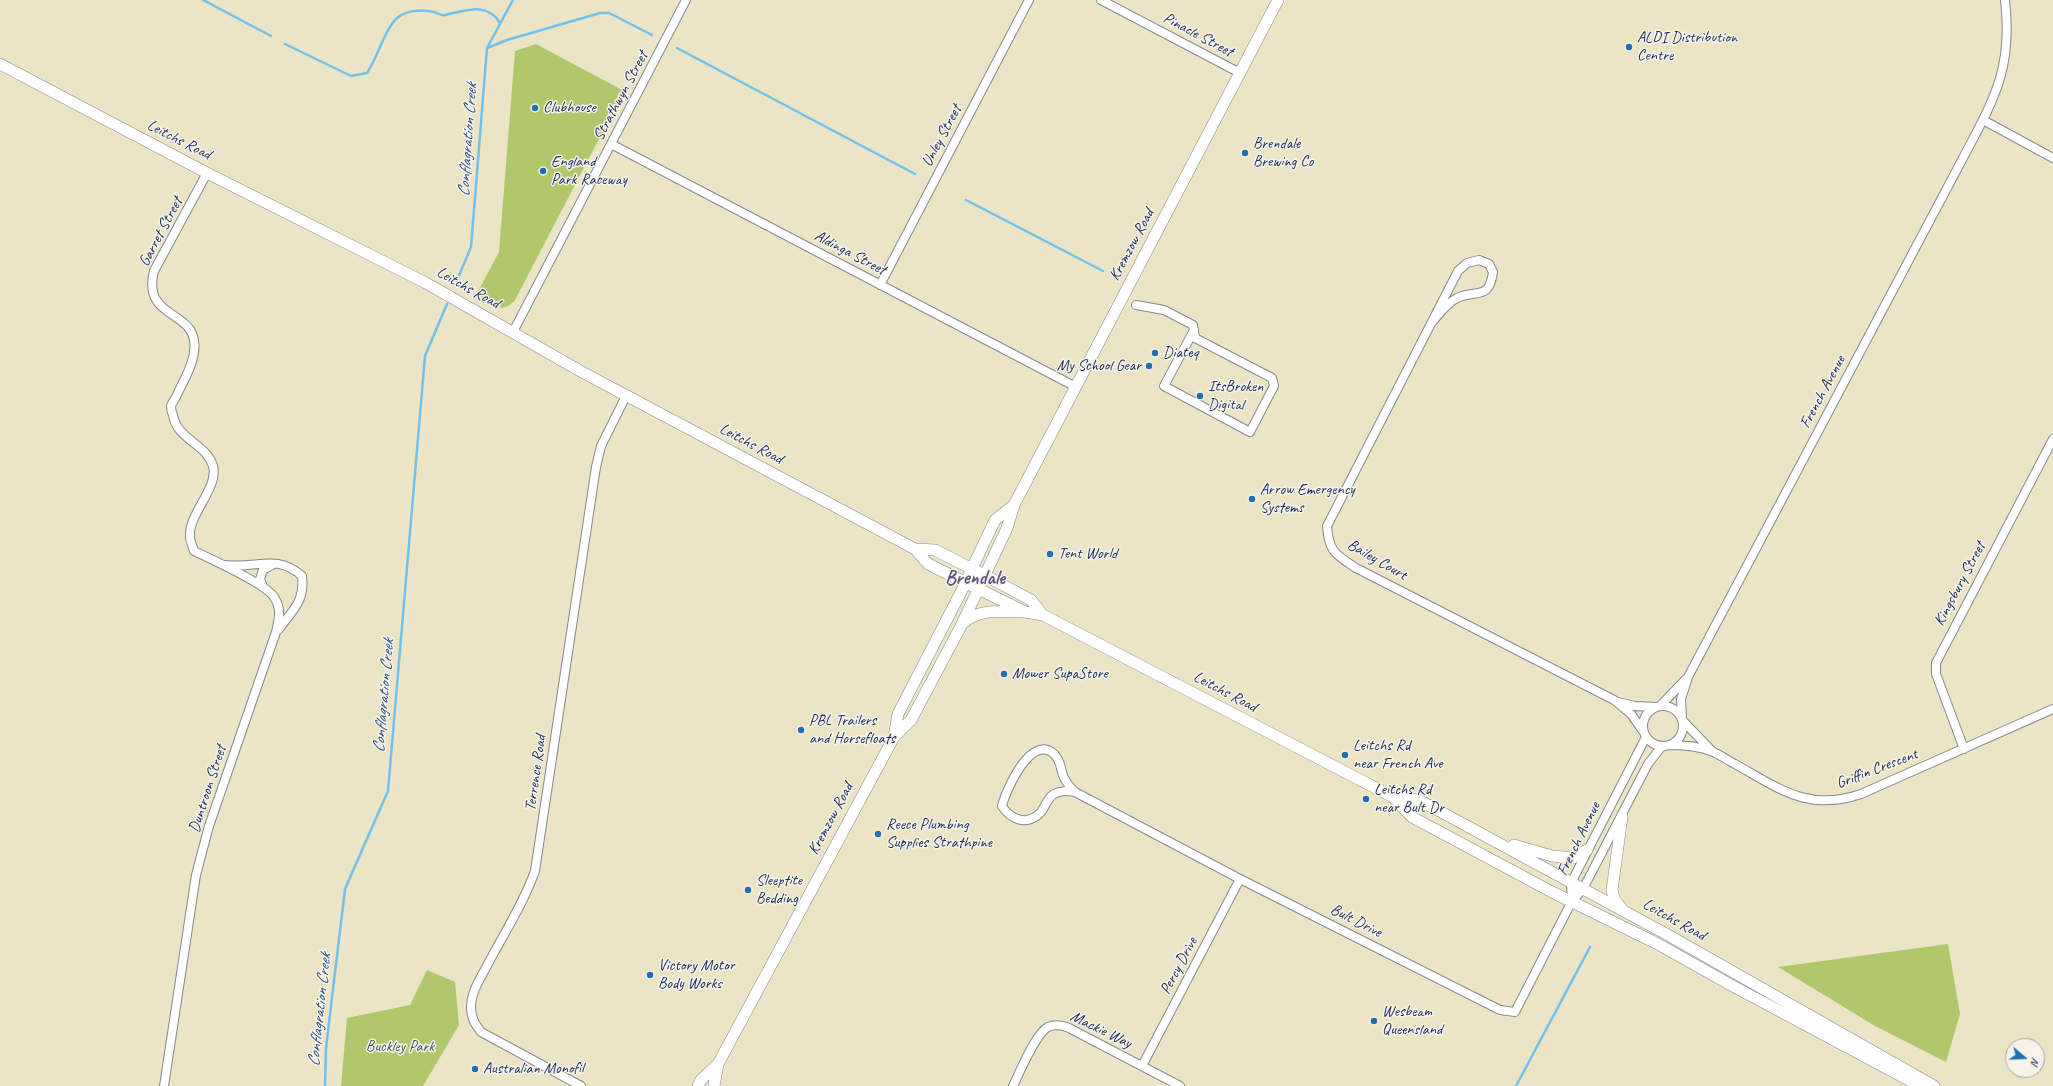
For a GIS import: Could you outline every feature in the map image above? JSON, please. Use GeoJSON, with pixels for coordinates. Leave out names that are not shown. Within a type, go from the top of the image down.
{"type":"FeatureCollection","features":[{"type":"Feature","properties":{"kind":"street","name":"Strathwyn Street"},"geometry":{"type":"LineString","coordinates":[[513,332],[686,0]]}},
{"type":"Feature","properties":{"kind":"street","name":"Unley Street"},"geometry":{"type":"LineString","coordinates":[[880,285],[1028,0]]}},
{"type":"Feature","properties":{"kind":"street","name":"Pinacle Street"},"geometry":{"type":"LineString","coordinates":[[1101,0],[1240,73]]}},
{"type":"Feature","properties":{"kind":"street","name":"Kremzow Road"},"geometry":{"type":"LineString","coordinates":[[714,1086],[718,1064],[894,737],[911,720],[961,626],[1007,528],[1014,505],[1278,0]]}},
{"type":"Feature","properties":{"kind":"street","name":"French Avenue"},"geometry":{"type":"LineString","coordinates":[[1683,720],[1681,699],[1688,677],[1997,91],[2003,73],[2008,27],[2005,0]]}},
{"type":"Feature","properties":{"kind":"street","name":"Leitchs Road"},"geometry":{"type":"LineString","coordinates":[[0,64],[207,172],[426,283],[626,396],[915,549],[928,564],[1025,612],[1043,615],[1393,797],[1412,816],[1572,901],[1658,944],[1729,984],[1916,1083],[1934,1086]]}},
{"type":"Feature","properties":{"kind":"street"},"geometry":{"type":"LineString","coordinates":[[1983,120],[2053,158]]}},
{"type":"Feature","properties":{"kind":"street","name":"Aldinga Street"},"geometry":{"type":"LineString","coordinates":[[611,144],[1076,387]]}},
{"type":"Feature","properties":{"kind":"street","name":"Garret Street"},"geometry":{"type":"LineString","coordinates":[[194,551],[190,538],[191,525],[213,478],[213,467],[209,457],[182,435],[174,424],[171,407],[192,362],[194,341],[190,329],[164,310],[152,291],[151,281],[154,271],[207,172]]}},
{"type":"Feature","properties":{"kind":"street","name":"Bailey Court"},"geometry":{"type":"LineString","coordinates":[[1432,322],[1447,305],[1458,298],[1484,292],[1491,285],[1493,272],[1489,264],[1479,260],[1467,263],[1458,271],[1327,526],[1328,543],[1339,557],[1356,568],[1614,700],[1635,706],[1658,706]]}},
{"type":"Feature","properties":{"kind":"street"},"geometry":{"type":"LineString","coordinates":[[1136,305],[1164,310],[1192,325],[1194,330],[1195,338],[1272,378],[1274,386],[1250,432],[1164,386],[1194,330]]}},
{"type":"Feature","properties":{"kind":"street","name":"Terrence Road"},"geometry":{"type":"LineString","coordinates":[[581,1086],[481,1032],[475,1025],[471,1007],[476,986],[527,890],[535,871],[598,456],[606,434],[626,396]]}},
{"type":"Feature","properties":{"kind":"street","name":"Kingsbury Street"},"geometry":{"type":"LineString","coordinates":[[1964,749],[1936,674],[1936,663],[2053,439]]}},
{"type":"Feature","properties":{"kind":"street","name":"Kremzow Road"},"geometry":{"type":"LineString","coordinates":[[894,737],[898,714],[972,569],[995,520],[1014,505]]}},
{"type":"Feature","properties":{"kind":"street","name":"Leitchs Road"},"geometry":{"type":"LineString","coordinates":[[915,549],[935,550],[984,575],[1031,600],[1043,615]]}},
{"type":"Feature","properties":{"kind":"street","name":"Duntroon Street"},"geometry":{"type":"LineString","coordinates":[[164,1086],[196,875],[210,826],[276,632],[280,613],[274,596],[262,587],[194,551]]}},
{"type":"Feature","properties":{"kind":"street"},"geometry":{"type":"LineString","coordinates":[[219,564],[239,567],[277,562],[292,568],[302,576],[303,589],[300,602],[276,632]]}},
{"type":"Feature","properties":{"kind":"street"},"geometry":{"type":"LineString","coordinates":[[262,587],[260,579],[264,570],[277,562]]}},
{"type":"Feature","properties":{"kind":"street"},"geometry":{"type":"LineString","coordinates":[[961,626],[970,617],[987,612],[1025,612]]}},
{"type":"Feature","properties":{"kind":"street","name":"French Avenue"},"geometry":{"type":"LineString","coordinates":[[1658,706],[1688,677]]}},
{"type":"Feature","properties":{"kind":"street","name":"Bailey Court"},"geometry":{"type":"LineString","coordinates":[[1614,700],[1631,714],[1644,734]]}},
{"type":"Feature","properties":{"kind":"street"},"geometry":{"type":"LineString","coordinates":[[1658,706],[1674,708],[1683,720],[1679,738],[1666,746],[1656,745],[1644,734],[1643,720],[1650,710],[1658,706]]}},
{"type":"Feature","properties":{"kind":"street","name":"Griffin Crescent"},"geometry":{"type":"LineString","coordinates":[[1666,746],[1684,745],[1712,751],[1783,791],[1798,797],[1826,802],[1861,794],[2053,710]]}},
{"type":"Feature","properties":{"kind":"street","name":"Griffin Crescent"},"geometry":{"type":"LineString","coordinates":[[1683,720],[1712,751]]}},
{"type":"Feature","properties":{"kind":"street","name":"French Avenue"},"geometry":{"type":"LineString","coordinates":[[1572,901],[1571,883],[1644,734]]}},
{"type":"Feature","properties":{"kind":"street","name":"French Avenue"},"geometry":{"type":"LineString","coordinates":[[1572,901],[1584,889],[1648,764],[1666,746]]}},
{"type":"Feature","properties":{"kind":"street","name":"Bult Drive"},"geometry":{"type":"LineString","coordinates":[[1076,792],[1064,790],[1054,794],[1040,814],[1031,819],[1018,820],[1008,815],[1002,806],[1005,795],[1026,758],[1035,751],[1042,750],[1053,754],[1060,762],[1062,774],[1066,783],[1076,792],[1240,879],[1500,1010],[1515,1012],[1572,901]]}},
{"type":"Feature","properties":{"kind":"street","name":"Leitchs Road"},"geometry":{"type":"LineString","coordinates":[[1393,797],[1419,800],[1584,889],[1916,1083]]}},
{"type":"Feature","properties":{"kind":"street"},"geometry":{"type":"LineString","coordinates":[[1622,817],[1612,890],[1614,899],[1623,911]]}},
{"type":"Feature","properties":{"kind":"street"},"geometry":{"type":"LineString","coordinates":[[1469,828],[1526,850],[1552,856],[1572,858],[1587,850]]}},
{"type":"Feature","properties":{"kind":"street","name":"Percy Drive"},"geometry":{"type":"LineString","coordinates":[[1142,1066],[1240,879]]}},
{"type":"Feature","properties":{"kind":"street","name":"Mackie Way"},"geometry":{"type":"LineString","coordinates":[[1013,1086],[1040,1035],[1053,1026],[1061,1025],[1180,1086]]}},
{"type":"Feature","properties":{"kind":"street","name":"Kremzow Road"},"geometry":{"type":"LineString","coordinates":[[698,1086],[701,1080],[718,1064]]}},
{"type":"Feature","properties":{"kind":"green space","name":"England Park Raceway"},"geometry":{"type":"Polygon","coordinates":[[[536,44],[624,91],[515,300],[506,307],[495,307],[475,297],[499,252],[515,51],[536,44]]]}},
{"type":"Feature","properties":{"kind":"green space"},"geometry":{"type":"Polygon","coordinates":[[[1948,944],[1960,1014],[1946,1062],[1875,1026],[1778,967],[1948,944]]]}},
{"type":"Feature","properties":{"kind":"green space","name":"Buckley Park"},"geometry":{"type":"Polygon","coordinates":[[[427,970],[455,982],[459,1025],[423,1086],[341,1086],[347,1018],[410,1005],[427,970]]]}},
{"type":"Feature","properties":{"kind":"waterway"},"geometry":{"type":"LineString","coordinates":[[203,0],[271,36]]}},
{"type":"Feature","properties":{"kind":"waterway","name":"Conflagration Creek"},"geometry":{"type":"LineString","coordinates":[[455,285],[471,247],[487,48],[513,0]]}},
{"type":"Feature","properties":{"kind":"waterway"},"geometry":{"type":"LineString","coordinates":[[285,44],[351,76],[367,73],[394,21],[398,17],[412,11],[434,12],[444,15],[475,9],[489,12],[495,16],[500,23]]}},
{"type":"Feature","properties":{"kind":"waterway"},"geometry":{"type":"LineString","coordinates":[[487,48],[507,40],[600,13],[609,13],[652,35]]}},
{"type":"Feature","properties":{"kind":"waterway"},"geometry":{"type":"LineString","coordinates":[[677,48],[915,174]]}},
{"type":"Feature","properties":{"kind":"waterway"},"geometry":{"type":"LineString","coordinates":[[966,200],[1103,271]]}},
{"type":"Feature","properties":{"kind":"waterway","name":"Conflagration Creek"},"geometry":{"type":"LineString","coordinates":[[325,1086],[326,1048],[345,889],[388,791],[425,356],[447,304]]}},
{"type":"Feature","properties":{"kind":"waterway"},"geometry":{"type":"LineString","coordinates":[[1516,1086],[1590,947]]}},
{"type":"Feature","properties":{"kind":"place","name":"ALDI Distribution Centre"},"geometry":{"type":"Point","coordinates":[1629,47]}},
{"type":"Feature","properties":{"kind":"place","name":"Clubhouse"},"geometry":{"type":"Point","coordinates":[535,108]}},
{"type":"Feature","properties":{"kind":"place","name":"Brendale Brewing Co"},"geometry":{"type":"Point","coordinates":[1245,153]}},
{"type":"Feature","properties":{"kind":"place","name":"England Park Raceway"},"geometry":{"type":"Point","coordinates":[543,171]}},
{"type":"Feature","properties":{"kind":"place","name":"Diateq"},"geometry":{"type":"Point","coordinates":[1155,353]}},
{"type":"Feature","properties":{"kind":"place","name":"My School Gear"},"geometry":{"type":"Point","coordinates":[1149,366]}},
{"type":"Feature","properties":{"kind":"place","name":"ItsBroken Digital"},"geometry":{"type":"Point","coordinates":[1200,396]}},
{"type":"Feature","properties":{"kind":"place","name":"Arrow Emergency Systems"},"geometry":{"type":"Point","coordinates":[1252,499]}},
{"type":"Feature","properties":{"kind":"place","name":"Tent World"},"geometry":{"type":"Point","coordinates":[1050,554]}},
{"type":"Feature","properties":{"kind":"place","name":"Mower SupaStore"},"geometry":{"type":"Point","coordinates":[1004,674]}},
{"type":"Feature","properties":{"kind":"place","name":"PBL Trailers and Horsefloats"},"geometry":{"type":"Point","coordinates":[801,730]}},
{"type":"Feature","properties":{"kind":"place","name":"Leitchs Rd near French Ave"},"geometry":{"type":"Point","coordinates":[1345,755]}},
{"type":"Feature","properties":{"kind":"place","name":"Leitchs Rd near Bult Dr"},"geometry":{"type":"Point","coordinates":[1366,799]}},
{"type":"Feature","properties":{"kind":"place","name":"Reece Plumbing Supplies Strathpine"},"geometry":{"type":"Point","coordinates":[878,834]}},
{"type":"Feature","properties":{"kind":"place","name":"Sleeptite Bedding"},"geometry":{"type":"Point","coordinates":[748,890]}},
{"type":"Feature","properties":{"kind":"place","name":"Victory Motor Body Works"},"geometry":{"type":"Point","coordinates":[650,975]}},
{"type":"Feature","properties":{"kind":"place","name":"Wesbeam Queensland"},"geometry":{"type":"Point","coordinates":[1374,1021]}},
{"type":"Feature","properties":{"kind":"place","name":"Australian Monofil"},"geometry":{"type":"Point","coordinates":[475,1069]}},
{"type":"Feature","properties":{"kind":"district","name":"Brendale"},"geometry":{"type":"Point","coordinates":[975,579]}}]}
